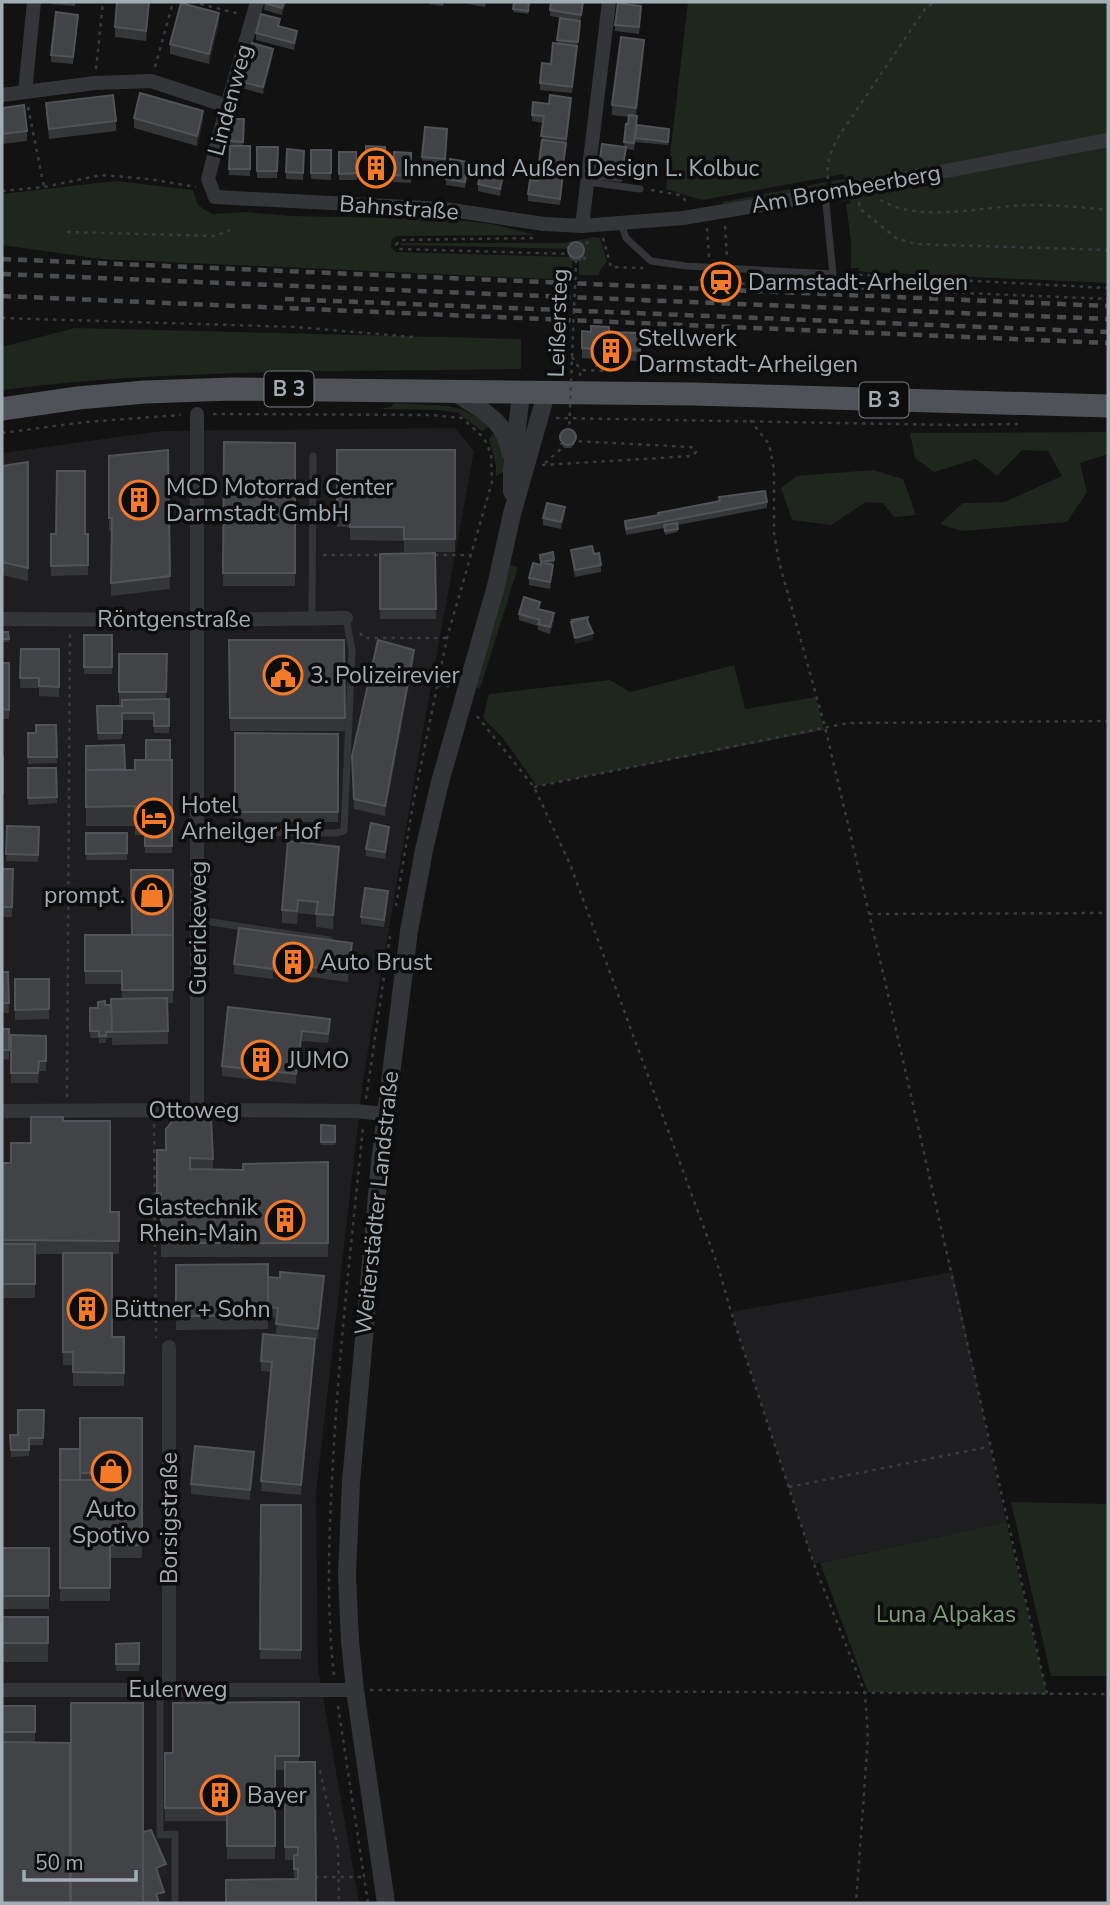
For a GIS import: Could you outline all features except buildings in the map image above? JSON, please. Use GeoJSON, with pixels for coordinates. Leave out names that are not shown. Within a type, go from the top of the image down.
{"type":"FeatureCollection","features":[{"type":"Feature","properties":{"kind":"main road","name":"B 3"},"geometry":{"type":"LineString","coordinates":[[2,409],[78,398],[145,393],[347,389],[521,394],[693,394],[1108,406]]}},
{"type":"Feature","properties":{"kind":"street"},"geometry":{"type":"LineString","coordinates":[[25,92],[34,2]]}},
{"type":"Feature","properties":{"kind":"street","name":"Lindenweg"},"geometry":{"type":"LineString","coordinates":[[215,197],[208,179],[257,2]]}},
{"type":"Feature","properties":{"kind":"street"},"geometry":{"type":"LineString","coordinates":[[587,231],[587,181],[609,2]]}},
{"type":"Feature","properties":{"kind":"street"},"geometry":{"type":"LineString","coordinates":[[2,95],[95,83],[151,81],[227,106]]}},
{"type":"Feature","properties":{"kind":"street","name":"Am Brombeerberg"},"geometry":{"type":"LineString","coordinates":[[587,231],[620,223],[723,212],[1108,140]]}},
{"type":"Feature","properties":{"kind":"street","name":"Bahnstraße"},"geometry":{"type":"LineString","coordinates":[[215,197],[446,209],[587,231]]}},
{"type":"Feature","properties":{"kind":"street"},"geometry":{"type":"LineString","coordinates":[[456,393],[499,423],[508,437],[512,470]]}},
{"type":"Feature","properties":{"kind":"street","name":"Weiterstädter Landstraße"},"geometry":{"type":"LineString","coordinates":[[512,514],[512,470],[521,394]]}},
{"type":"Feature","properties":{"kind":"street","name":"Weiterstädter Landstraße"},"geometry":{"type":"LineString","coordinates":[[386,1903],[355,1690],[347,1575],[349,1513],[385,1114],[409,931],[424,850],[440,782],[496,586],[512,514],[546,394]]}},
{"type":"Feature","properties":{"kind":"street","name":"Guerickeweg"},"geometry":{"type":"LineString","coordinates":[[197,414],[198,1110]]}},
{"type":"Feature","properties":{"kind":"street","name":"Röntgenstraße"},"geometry":{"type":"LineString","coordinates":[[2,619],[346,618]]}},
{"type":"Feature","properties":{"kind":"street","name":"Ottoweg"},"geometry":{"type":"LineString","coordinates":[[2,1111],[365,1111],[385,1114]]}},
{"type":"Feature","properties":{"kind":"street","name":"Borsigstraße"},"geometry":{"type":"LineString","coordinates":[[165,1689],[169,1348]]}},
{"type":"Feature","properties":{"kind":"street","name":"Eulerweg"},"geometry":{"type":"LineString","coordinates":[[2,1690],[355,1690]]}},
{"type":"Feature","properties":{"kind":"lane"},"geometry":{"type":"LineString","coordinates":[[587,181],[640,189]]}},
{"type":"Feature","properties":{"kind":"lane"},"geometry":{"type":"LineString","coordinates":[[620,223],[626,238],[651,261],[832,274],[825,194]]}},
{"type":"Feature","properties":{"kind":"lane"},"geometry":{"type":"LineString","coordinates":[[312,619],[313,456]]}},
{"type":"Feature","properties":{"kind":"lane"},"geometry":{"type":"LineString","coordinates":[[197,832],[344,831],[352,650],[346,618]]}},
{"type":"Feature","properties":{"kind":"lane"},"geometry":{"type":"LineString","coordinates":[[198,920],[343,942]]}},
{"type":"Feature","properties":{"kind":"lane"},"geometry":{"type":"LineString","coordinates":[[165,1689],[160,1835],[175,1834],[175,1903]]}},
{"type":"Feature","properties":{"kind":"path"},"geometry":{"type":"LineString","coordinates":[[95,83],[103,2]]}},
{"type":"Feature","properties":{"kind":"path"},"geometry":{"type":"LineString","coordinates":[[151,81],[173,2]]}},
{"type":"Feature","properties":{"kind":"path"},"geometry":{"type":"LineString","coordinates":[[192,2],[253,17]]}},
{"type":"Feature","properties":{"kind":"path"},"geometry":{"type":"LineString","coordinates":[[827,177],[832,148],[839,136],[925,9],[934,2]]}},
{"type":"Feature","properties":{"kind":"path"},"geometry":{"type":"LineString","coordinates":[[25,92],[44,187]]}},
{"type":"Feature","properties":{"kind":"path"},"geometry":{"type":"LineString","coordinates":[[2,191],[44,187],[101,175],[149,179],[200,188]]}},
{"type":"Feature","properties":{"kind":"path"},"geometry":{"type":"LineString","coordinates":[[640,189],[680,195],[690,204]]}},
{"type":"Feature","properties":{"kind":"path"},"geometry":{"type":"LineString","coordinates":[[876,198],[906,209],[946,212],[1026,205],[1108,210]]}},
{"type":"Feature","properties":{"kind":"path"},"geometry":{"type":"LineString","coordinates":[[859,200],[860,209],[896,238],[915,244],[1108,250]]}},
{"type":"Feature","properties":{"kind":"path"},"geometry":{"type":"LineString","coordinates":[[723,212],[727,268]]}},
{"type":"Feature","properties":{"kind":"path"},"geometry":{"type":"LineString","coordinates":[[704,215],[709,267]]}},
{"type":"Feature","properties":{"kind":"path"},"geometry":{"type":"LineString","coordinates":[[67,232],[215,236],[230,230]]}},
{"type":"Feature","properties":{"kind":"path"},"geometry":{"type":"LineString","coordinates":[[576,256],[581,262],[585,258],[583,248],[587,231]]}},
{"type":"Feature","properties":{"kind":"path","name":"Leißersteg"},"geometry":{"type":"LineString","coordinates":[[536,238],[400,240],[396,245],[400,249],[569,253],[576,256],[569,439],[691,447],[696,452],[692,456],[550,465]]}},
{"type":"Feature","properties":{"kind":"path"},"geometry":{"type":"LineString","coordinates":[[832,274],[1108,288]]}},
{"type":"Feature","properties":{"kind":"path"},"geometry":{"type":"LineString","coordinates":[[700,280],[1108,299]]}},
{"type":"Feature","properties":{"kind":"path"},"geometry":{"type":"LineString","coordinates":[[2,318],[296,327],[413,337]]}},
{"type":"Feature","properties":{"kind":"path"},"geometry":{"type":"LineString","coordinates":[[572,357],[580,370],[580,376]]}},
{"type":"Feature","properties":{"kind":"path"},"geometry":{"type":"LineString","coordinates":[[580,370],[613,371]]}},
{"type":"Feature","properties":{"kind":"path"},"geometry":{"type":"LineString","coordinates":[[578,409],[578,420]]}},
{"type":"Feature","properties":{"kind":"path"},"geometry":{"type":"LineString","coordinates":[[2,433],[85,422],[197,414],[432,415],[463,418],[484,438],[491,454],[492,482]]}},
{"type":"Feature","properties":{"kind":"path"},"geometry":{"type":"LineString","coordinates":[[556,418],[951,425],[1030,423]]}},
{"type":"Feature","properties":{"kind":"path"},"geometry":{"type":"LineString","coordinates":[[750,420],[769,443],[774,469],[774,521],[779,562],[825,727],[1046,1694]]}},
{"type":"Feature","properties":{"kind":"path"},"geometry":{"type":"LineString","coordinates":[[542,466],[561,449],[561,442],[566,441]]}},
{"type":"Feature","properties":{"kind":"path"},"geometry":{"type":"LineString","coordinates":[[313,555],[390,555]]}},
{"type":"Feature","properties":{"kind":"path"},"geometry":{"type":"LineString","coordinates":[[428,555],[471,555]]}},
{"type":"Feature","properties":{"kind":"path"},"geometry":{"type":"LineString","coordinates":[[346,618],[365,638],[447,638]]}},
{"type":"Feature","properties":{"kind":"path"},"geometry":{"type":"LineString","coordinates":[[67,1111],[71,619]]}},
{"type":"Feature","properties":{"kind":"path"},"geometry":{"type":"LineString","coordinates":[[461,707],[477,716],[534,787],[570,864],[718,1266],[814,1564],[865,1693],[868,1738],[856,1903]]}},
{"type":"Feature","properties":{"kind":"path"},"geometry":{"type":"LineString","coordinates":[[534,787],[848,723],[1108,721]]}},
{"type":"Feature","properties":{"kind":"path"},"geometry":{"type":"LineString","coordinates":[[869,914],[1108,913]]}},
{"type":"Feature","properties":{"kind":"path"},"geometry":{"type":"LineString","coordinates":[[154,1111],[156,1347],[169,1348]]}},
{"type":"Feature","properties":{"kind":"path"},"geometry":{"type":"LineString","coordinates":[[789,1487],[989,1447]]}},
{"type":"Feature","properties":{"kind":"path"},"geometry":{"type":"LineString","coordinates":[[355,1690],[1108,1694]]}},
{"type":"Feature","properties":{"kind":"path"},"geometry":{"type":"LineString","coordinates":[[308,1771],[320,1771],[338,1848],[340,1903]]}},
{"type":"Feature","properties":{"kind":"path"},"geometry":{"type":"LineString","coordinates":[[315,1877],[363,1877]]}},
{"type":"Feature","properties":{"kind":"shaded area"},"geometry":{"type":"Polygon","coordinates":[[[455,428],[474,451],[363,1080],[316,1493],[318,1668],[359,1903],[2,1903],[2,453],[162,431],[455,428]]]}},
{"type":"Feature","properties":{"kind":"shaded area"},"geometry":{"type":"Polygon","coordinates":[[[953,1272],[1006,1522],[814,1564],[731,1312],[953,1272]]]}},
{"type":"Feature","properties":{"kind":"green space"},"geometry":{"type":"Polygon","coordinates":[[[688,2],[1108,2],[1108,283],[866,272],[851,268],[851,241],[846,204],[851,203],[850,200],[836,202],[847,183],[832,185],[831,181],[845,179],[844,174],[702,200],[666,189],[688,2]]]}},
{"type":"Feature","properties":{"kind":"green space"},"geometry":{"type":"Polygon","coordinates":[[[115,181],[193,190],[198,205],[213,214],[246,212],[291,216],[448,219],[492,224],[536,235],[397,236],[392,239],[391,247],[396,252],[569,257],[572,261],[572,280],[101,259],[2,245],[2,194],[115,181]]]}},
{"type":"Feature","properties":{"kind":"green space"},"geometry":{"type":"Polygon","coordinates":[[[826,182],[827,186],[723,206],[723,202],[826,182]]]}},
{"type":"Feature","properties":{"kind":"green space"},"geometry":{"type":"Polygon","coordinates":[[[600,238],[607,262],[599,275],[579,275],[579,261],[584,257],[569,249],[400,243],[564,243],[600,238]]]}},
{"type":"Feature","properties":{"kind":"green space"},"geometry":{"type":"Polygon","coordinates":[[[75,328],[521,339],[521,369],[196,374],[2,390],[2,347],[75,328]]]}},
{"type":"Feature","properties":{"kind":"green space"},"geometry":{"type":"Polygon","coordinates":[[[394,403],[448,406],[463,410],[491,425],[482,431],[458,413],[438,410],[379,409],[391,407],[394,403]]]}},
{"type":"Feature","properties":{"kind":"green space"},"geometry":{"type":"Polygon","coordinates":[[[496,430],[505,447],[505,471],[496,476],[489,439],[496,430]]]}},
{"type":"Feature","properties":{"kind":"green space"},"geometry":{"type":"Polygon","coordinates":[[[1108,432],[1108,454],[1080,463],[1087,492],[1067,522],[962,531],[940,524],[963,503],[1005,502],[1062,476],[1048,451],[1022,450],[997,476],[976,459],[934,472],[915,458],[910,433],[1108,432]]]}},
{"type":"Feature","properties":{"kind":"green space"},"geometry":{"type":"Polygon","coordinates":[[[873,470],[903,479],[916,515],[894,517],[883,503],[866,502],[831,525],[792,520],[781,488],[797,476],[873,470]]]}},
{"type":"Feature","properties":{"kind":"green space"},"geometry":{"type":"Polygon","coordinates":[[[507,564],[518,567],[480,689],[474,687],[507,564]]]}},
{"type":"Feature","properties":{"kind":"green space"},"geometry":{"type":"Polygon","coordinates":[[[734,665],[745,709],[816,697],[824,730],[537,786],[503,738],[483,718],[489,694],[610,680],[630,692],[734,665]]]}},
{"type":"Feature","properties":{"kind":"green space"},"geometry":{"type":"Polygon","coordinates":[[[1011,1502],[1108,1504],[1108,1676],[1051,1676],[1011,1502]]]}},
{"type":"Feature","properties":{"kind":"green space","name":"Luna Alpakas"},"geometry":{"type":"Polygon","coordinates":[[[1006,1522],[1047,1694],[868,1692],[820,1563],[1006,1522]]]}},
{"type":"Feature","properties":{"kind":"railway"},"geometry":{"type":"LineString","coordinates":[[2,259],[1108,306]]}},
{"type":"Feature","properties":{"kind":"railway"},"geometry":{"type":"LineString","coordinates":[[2,274],[1108,319]]}},
{"type":"Feature","properties":{"kind":"railway"},"geometry":{"type":"LineString","coordinates":[[2,296],[1108,343]]}},
{"type":"Feature","properties":{"kind":"railway"},"geometry":{"type":"LineString","coordinates":[[285,299],[1108,332]]}},
{"type":"Feature","properties":{"kind":"place","name":"Innen und Außen Design L. Kolbuc"},"geometry":{"type":"Point","coordinates":[376,168]}},
{"type":"Feature","properties":{"kind":"place","name":"Darmstadt-Arheilgen"},"geometry":{"type":"Point","coordinates":[721,282]}},
{"type":"Feature","properties":{"kind":"place","name":"Stellwerk Darmstadt-Arheilgen"},"geometry":{"type":"Point","coordinates":[611,351]}},
{"type":"Feature","properties":{"kind":"place","name":"MCD Motorrad Center Darmstadt GmbH"},"geometry":{"type":"Point","coordinates":[139,500]}},
{"type":"Feature","properties":{"kind":"place","name":"3. Polizeirevier"},"geometry":{"type":"Point","coordinates":[283,675]}},
{"type":"Feature","properties":{"kind":"place","name":"Hotel Arheilger Hof"},"geometry":{"type":"Point","coordinates":[154,818]}},
{"type":"Feature","properties":{"kind":"place","name":"prompt."},"geometry":{"type":"Point","coordinates":[152,895]}},
{"type":"Feature","properties":{"kind":"place","name":"Auto Brust"},"geometry":{"type":"Point","coordinates":[293,962]}},
{"type":"Feature","properties":{"kind":"place","name":"JUMO"},"geometry":{"type":"Point","coordinates":[261,1060]}},
{"type":"Feature","properties":{"kind":"place","name":"Glastechnik Rhein-Main"},"geometry":{"type":"Point","coordinates":[285,1220]}},
{"type":"Feature","properties":{"kind":"place","name":"Büttner + Sohn"},"geometry":{"type":"Point","coordinates":[87,1309]}},
{"type":"Feature","properties":{"kind":"place","name":"Auto Spotivo"},"geometry":{"type":"Point","coordinates":[111,1471]}},
{"type":"Feature","properties":{"kind":"place","name":"Bayer"},"geometry":{"type":"Point","coordinates":[220,1795]}}]}
